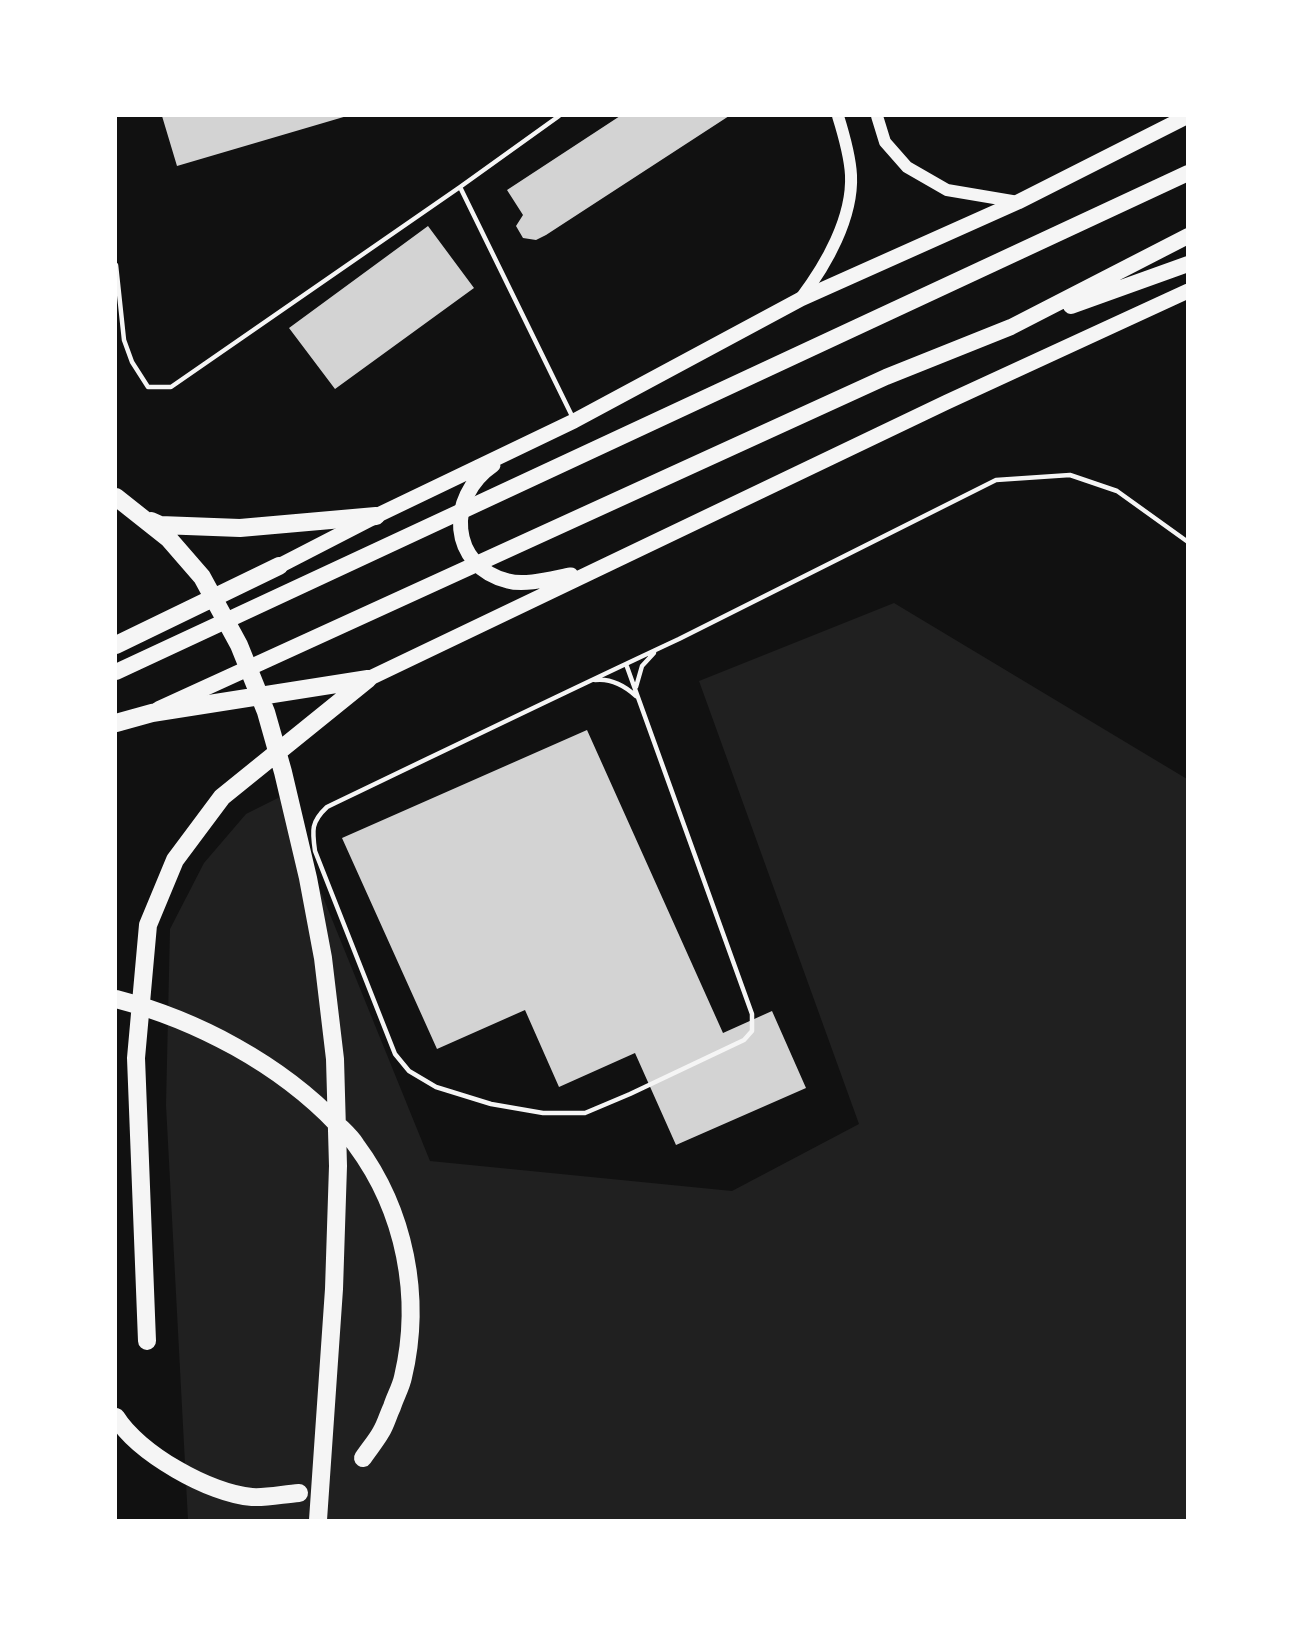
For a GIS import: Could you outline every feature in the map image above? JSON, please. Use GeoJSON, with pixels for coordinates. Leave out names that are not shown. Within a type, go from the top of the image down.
{"type":"FeatureCollection","features":[{"type":"Feature","properties":{"kind":"highway"},"geometry":{"type":"LineString","coordinates":[[116,672],[1188,173]]}},
{"type":"Feature","properties":{"kind":"highway"},"geometry":{"type":"LineString","coordinates":[[1011,327],[1188,236]]}},
{"type":"Feature","properties":{"kind":"highway"},"geometry":{"type":"LineString","coordinates":[[116,732],[152,713],[886,377],[1011,327],[1188,264]]}},
{"type":"Feature","properties":{"kind":"highway"},"geometry":{"type":"LineString","coordinates":[[116,497],[169,539],[202,577],[239,645],[266,712],[308,878],[323,958],[336,1059],[338,1166],[334,1289],[318,1521]]}},
{"type":"Feature","properties":{"kind":"highway"},"geometry":{"type":"LineString","coordinates":[[116,502],[129,512],[160,525],[240,528],[376,516]]}},
{"type":"Feature","properties":{"kind":"highway"},"geometry":{"type":"LineString","coordinates":[[116,645],[279,566]]}},
{"type":"Feature","properties":{"kind":"highway"},"geometry":{"type":"LineString","coordinates":[[116,723],[152,713],[368,679]]}},
{"type":"Feature","properties":{"kind":"highway"},"geometry":{"type":"LineString","coordinates":[[147,1341],[136,1058],[148,925],[175,860],[222,797],[368,679]]}},
{"type":"Feature","properties":{"kind":"highway"},"geometry":{"type":"LineString","coordinates":[[116,999],[192,1026],[288,1080],[318,1104],[356,1144],[379,1181],[398,1226],[409,1271],[411,1320],[403,1378],[382,1431],[363,1458]]}},
{"type":"Feature","properties":{"kind":"highway"},"geometry":{"type":"LineString","coordinates":[[116,1417],[123,1429],[174,1470],[217,1490],[253,1497],[299,1492]]}},
{"type":"Feature","properties":{"kind":"main road"},"geometry":{"type":"LineString","coordinates":[[801,299],[818,276],[845,221],[851,175],[838,116]]}},
{"type":"Feature","properties":{"kind":"main road"},"geometry":{"type":"LineString","coordinates":[[877,116],[885,142],[907,167],[947,190],[1018,202]]}},
{"type":"Feature","properties":{"kind":"main road"},"geometry":{"type":"LineString","coordinates":[[279,566],[376,516],[574,421],[801,299],[1018,202],[1188,116]]}},
{"type":"Feature","properties":{"kind":"main road"},"geometry":{"type":"LineString","coordinates":[[368,679],[936,407],[1188,291]]}},
{"type":"Feature","properties":{"kind":"main road"},"geometry":{"type":"LineString","coordinates":[[520,446],[485,470],[471,485],[463,501],[459,526],[466,548],[483,571],[509,582],[545,580],[580,573],[621,558]]}},
{"type":"Feature","properties":{"kind":"lane"},"geometry":{"type":"LineString","coordinates":[[116,265],[124,340],[132,362],[148,387],[171,387],[559,116]]}},
{"type":"Feature","properties":{"kind":"lane"},"geometry":{"type":"LineString","coordinates":[[460,186],[574,421]]}},
{"type":"Feature","properties":{"kind":"lane"},"geometry":{"type":"LineString","coordinates":[[626,664],[752,1014],[752,1031],[744,1040],[585,1113],[543,1113],[502,1106],[436,1087],[410,1071],[395,1054],[315,851],[313,836],[317,817],[327,807],[590,681],[626,664],[660,648],[996,480],[1070,475],[1117,491],[1188,542]]}},
{"type":"Feature","properties":{"kind":"lane"},"geometry":{"type":"LineString","coordinates":[[637,695],[637,679],[642,666],[660,648]]}},
{"type":"Feature","properties":{"kind":"lane"},"geometry":{"type":"LineString","coordinates":[[590,681],[603,680],[618,683],[637,695]]}},
{"type":"Feature","properties":{"kind":"shaded area"},"geometry":{"type":"Polygon","coordinates":[[[894,603],[1187,779],[1187,1520],[188,1520],[166,1105],[170,929],[204,863],[246,814],[282,796],[430,1161],[732,1191],[859,1124],[699,681],[894,603]]]}},
{"type":"Feature","properties":{"kind":"building"},"geometry":{"type":"Polygon","coordinates":[[[162,116],[347,116],[177,166],[162,116]]]}},
{"type":"Feature","properties":{"kind":"building"},"geometry":{"type":"Polygon","coordinates":[[[620,116],[729,116],[546,235],[536,240],[523,238],[516,226],[523,215],[507,190],[620,116]]]}},
{"type":"Feature","properties":{"kind":"building"},"geometry":{"type":"Polygon","coordinates":[[[428,226],[474,288],[335,389],[289,328],[428,226]]]}},
{"type":"Feature","properties":{"kind":"building"},"geometry":{"type":"Polygon","coordinates":[[[587,730],[723,1033],[772,1011],[806,1088],[676,1145],[635,1053],[559,1087],[525,1010],[437,1049],[342,838],[587,730]]]}}]}
